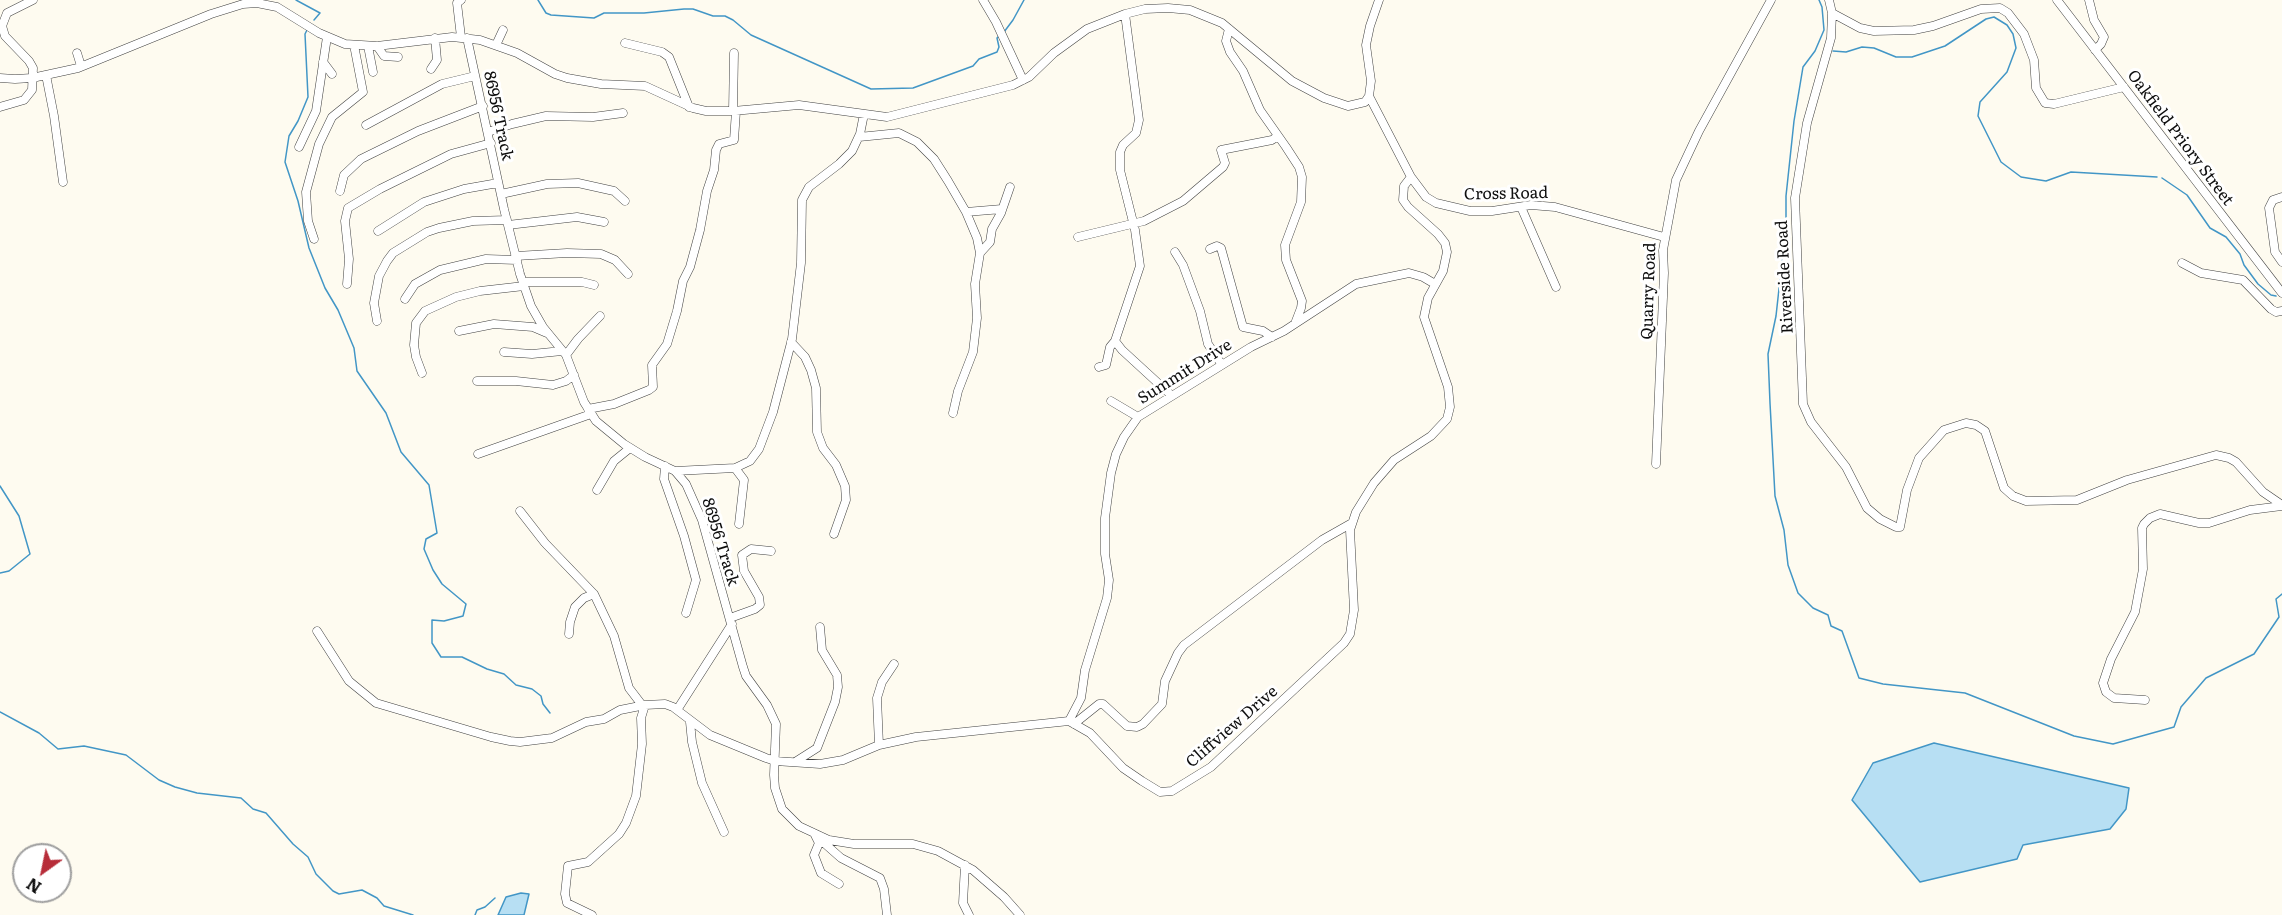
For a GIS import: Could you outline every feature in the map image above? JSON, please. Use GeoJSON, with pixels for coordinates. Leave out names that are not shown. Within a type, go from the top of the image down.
{"type":"FeatureCollection","features":[{"type":"Feature","properties":{"kind":"street"},"geometry":{"type":"LineString","coordinates":[[0,107],[27,97],[32,90],[34,77],[31,64],[5,36],[2,26],[7,13],[33,0]]}},
{"type":"Feature","properties":{"kind":"street","name":"86956 Track"},"geometry":{"type":"LineString","coordinates":[[461,0],[457,3],[464,37],[483,106],[498,183],[523,284],[536,316],[564,353],[589,412],[607,432],[630,448],[675,471],[686,484],[702,520],[746,676],[772,714],[777,735],[775,788],[782,808],[799,826],[815,835],[854,844],[907,844],[938,851],[965,865],[1004,897],[1020,915]]}},
{"type":"Feature","properties":{"kind":"street"},"geometry":{"type":"LineString","coordinates":[[983,0],[1002,33],[1023,81]]}},
{"type":"Feature","properties":{"kind":"street"},"geometry":{"type":"LineString","coordinates":[[0,78],[15,80],[81,66],[211,14],[243,4],[268,4],[327,37],[354,45],[377,46],[435,38],[464,37],[518,53],[555,74],[567,78],[601,84],[645,86],[689,107],[706,111],[735,111],[799,105],[895,116],[1023,81],[1072,38],[1096,25],[1145,9],[1168,8],[1190,10],[1208,16],[1229,28],[1266,61],[1309,91],[1348,106],[1365,102],[1369,96],[1371,81],[1366,54],[1367,36],[1379,0]]}},
{"type":"Feature","properties":{"kind":"street","name":"Quarry Road"},"geometry":{"type":"LineString","coordinates":[[1656,464],[1664,237],[1676,180],[1771,0]]}},
{"type":"Feature","properties":{"kind":"street","name":"Riverside Road"},"geometry":{"type":"LineString","coordinates":[[1829,0],[1832,13],[1831,38],[1807,123],[1795,198],[1803,404],[1811,422],[1846,467],[1867,508],[1893,526],[1901,525],[1907,490],[1919,458],[1944,430],[1966,423],[1976,425],[1985,431],[2004,488],[2013,496],[2026,501],[2077,500],[2127,480],[2216,455],[2236,462],[2264,492],[2282,505]]}},
{"type":"Feature","properties":{"kind":"street","name":"Oakfield Priory Street"},"geometry":{"type":"LineString","coordinates":[[2057,0],[2282,293]]}},
{"type":"Feature","properties":{"kind":"street"},"geometry":{"type":"LineString","coordinates":[[2089,0],[2094,21],[2104,37],[2101,45],[2095,50]]}},
{"type":"Feature","properties":{"kind":"street"},"geometry":{"type":"LineString","coordinates":[[1832,13],[1860,28],[1914,30],[1933,26],[1981,9],[2000,8],[2008,13],[2024,34],[2034,60],[2036,88],[2045,103],[2054,104],[2124,87]]}},
{"type":"Feature","properties":{"kind":"street"},"geometry":{"type":"LineString","coordinates":[[1099,367],[1106,365],[1110,347],[1115,341],[1116,332],[1139,272],[1134,224],[1122,178],[1120,160],[1123,145],[1136,133],[1139,120],[1125,14]]}},
{"type":"Feature","properties":{"kind":"street"},"geometry":{"type":"LineString","coordinates":[[1229,28],[1227,46],[1243,71],[1260,110],[1299,167],[1303,185],[1301,202],[1285,245],[1286,260],[1302,301],[1295,322]]}},
{"type":"Feature","properties":{"kind":"street"},"geometry":{"type":"LineString","coordinates":[[496,45],[503,30]]}},
{"type":"Feature","properties":{"kind":"street"},"geometry":{"type":"LineString","coordinates":[[299,147],[316,111],[327,37]]}},
{"type":"Feature","properties":{"kind":"street"},"geometry":{"type":"LineString","coordinates":[[431,69],[437,60],[435,38]]}},
{"type":"Feature","properties":{"kind":"street"},"geometry":{"type":"LineString","coordinates":[[625,43],[662,52],[669,57],[689,107]]}},
{"type":"Feature","properties":{"kind":"street"},"geometry":{"type":"LineString","coordinates":[[314,239],[308,221],[306,192],[319,144],[332,117],[363,92],[354,45]]}},
{"type":"Feature","properties":{"kind":"street"},"geometry":{"type":"LineString","coordinates":[[368,46],[373,72]]}},
{"type":"Feature","properties":{"kind":"street"},"geometry":{"type":"LineString","coordinates":[[377,46],[384,56],[398,57]]}},
{"type":"Feature","properties":{"kind":"street"},"geometry":{"type":"LineString","coordinates":[[77,53],[81,66]]}},
{"type":"Feature","properties":{"kind":"street"},"geometry":{"type":"LineString","coordinates":[[478,454],[614,404],[653,387],[652,365],[667,344],[677,311],[683,281],[690,267],[700,230],[707,191],[714,170],[716,150],[719,144],[734,140],[734,53]]}},
{"type":"Feature","properties":{"kind":"street"},"geometry":{"type":"LineString","coordinates":[[323,62],[332,74]]}},
{"type":"Feature","properties":{"kind":"street"},"geometry":{"type":"LineString","coordinates":[[46,75],[63,182]]}},
{"type":"Feature","properties":{"kind":"street"},"geometry":{"type":"LineString","coordinates":[[366,125],[442,84],[475,76]]}},
{"type":"Feature","properties":{"kind":"street","name":"Cross Road"},"geometry":{"type":"LineString","coordinates":[[1369,96],[1411,177],[1426,197],[1451,208],[1470,211],[1492,211],[1531,205],[1555,207],[1664,237]]}},
{"type":"Feature","properties":{"kind":"street"},"geometry":{"type":"LineString","coordinates":[[339,191],[344,175],[361,159],[418,131],[483,106]]}},
{"type":"Feature","properties":{"kind":"street"},"geometry":{"type":"LineString","coordinates":[[488,132],[546,116],[593,117],[623,113]]}},
{"type":"Feature","properties":{"kind":"street"},"geometry":{"type":"LineString","coordinates":[[675,471],[735,468],[750,461],[759,449],[773,412],[791,342],[801,263],[802,200],[809,187],[847,157],[859,137],[864,114]]}},
{"type":"Feature","properties":{"kind":"street"},"geometry":{"type":"LineString","coordinates":[[859,137],[899,133],[917,142],[934,159],[966,212],[977,238],[980,253],[975,284],[977,318],[973,352],[958,391],[953,412]]}},
{"type":"Feature","properties":{"kind":"street"},"geometry":{"type":"LineString","coordinates":[[1078,237],[1144,221],[1183,201],[1225,165],[1221,150],[1272,140],[1278,136]]}},
{"type":"Feature","properties":{"kind":"street"},"geometry":{"type":"LineString","coordinates":[[347,284],[350,259],[345,221],[348,208],[380,189],[451,154],[490,143]]}},
{"type":"Feature","properties":{"kind":"street"},"geometry":{"type":"LineString","coordinates":[[317,631],[349,681],[376,703],[490,737],[519,742],[552,738],[586,722],[604,719],[621,710],[644,705],[665,704],[677,710],[710,735],[775,761],[793,763],[832,763],[879,746],[916,737],[1072,722],[1099,704],[1106,705],[1127,726],[1137,728],[1162,704],[1165,681],[1184,645],[1322,540],[1352,523],[1356,512],[1394,460],[1431,436],[1442,427],[1447,419],[1450,407],[1448,387],[1424,317],[1425,308],[1446,261],[1445,243],[1403,200],[1404,186],[1411,177]]}},
{"type":"Feature","properties":{"kind":"street"},"geometry":{"type":"LineString","coordinates":[[378,231],[424,202],[464,189],[498,183]]}},
{"type":"Feature","properties":{"kind":"street"},"geometry":{"type":"LineString","coordinates":[[501,194],[547,184],[578,183],[614,191],[625,201]]}},
{"type":"Feature","properties":{"kind":"street"},"geometry":{"type":"LineString","coordinates":[[980,253],[988,245],[993,226],[1010,187]]}},
{"type":"Feature","properties":{"kind":"street"},"geometry":{"type":"LineString","coordinates":[[2282,197],[2273,200],[2269,208],[2274,248],[2282,262]]}},
{"type":"Feature","properties":{"kind":"street"},"geometry":{"type":"LineString","coordinates":[[1521,207],[1556,287]]}},
{"type":"Feature","properties":{"kind":"street"},"geometry":{"type":"LineString","coordinates":[[966,212],[1002,209]]}},
{"type":"Feature","properties":{"kind":"street"},"geometry":{"type":"LineString","coordinates":[[377,321],[374,303],[379,276],[384,265],[393,253],[427,232],[473,221],[507,222],[577,217],[604,222]]}},
{"type":"Feature","properties":{"kind":"street"},"geometry":{"type":"LineString","coordinates":[[1210,249],[1217,246],[1221,248],[1243,327],[1254,328],[1272,337]]}},
{"type":"Feature","properties":{"kind":"street"},"geometry":{"type":"LineString","coordinates":[[1175,252],[1183,265],[1200,311],[1208,344],[1222,365]]}},
{"type":"Feature","properties":{"kind":"street"},"geometry":{"type":"LineString","coordinates":[[405,299],[416,284],[440,270],[486,259],[567,253],[601,255],[615,260],[628,274]]}},
{"type":"Feature","properties":{"kind":"street"},"geometry":{"type":"LineString","coordinates":[[2182,263],[2201,273],[2243,280],[2271,309],[2276,312],[2282,311]]}},
{"type":"Feature","properties":{"kind":"street","name":"Summit Drive"},"geometry":{"type":"LineString","coordinates":[[1072,722],[1107,598],[1109,580],[1105,518],[1111,473],[1124,437],[1138,417],[1171,395],[1272,337],[1351,286],[1409,273],[1435,284]]}},
{"type":"Feature","properties":{"kind":"street"},"geometry":{"type":"LineString","coordinates":[[422,373],[414,345],[416,323],[424,311],[456,297],[523,284],[582,282],[594,285]]}},
{"type":"Feature","properties":{"kind":"street"},"geometry":{"type":"LineString","coordinates":[[504,352],[564,353],[600,316]]}},
{"type":"Feature","properties":{"kind":"street"},"geometry":{"type":"LineString","coordinates":[[459,330],[494,324],[532,327],[549,334]]}},
{"type":"Feature","properties":{"kind":"street"},"geometry":{"type":"LineString","coordinates":[[1115,341],[1171,395]]}},
{"type":"Feature","properties":{"kind":"street"},"geometry":{"type":"LineString","coordinates":[[791,342],[805,357],[811,370],[816,388],[817,432],[823,448],[836,465],[845,486],[846,500],[834,534]]}},
{"type":"Feature","properties":{"kind":"street"},"geometry":{"type":"LineString","coordinates":[[477,381],[553,385],[566,381],[574,375]]}},
{"type":"Feature","properties":{"kind":"street"},"geometry":{"type":"LineString","coordinates":[[1111,401],[1138,417]]}},
{"type":"Feature","properties":{"kind":"street"},"geometry":{"type":"LineString","coordinates":[[597,490],[614,461],[630,448]]}},
{"type":"Feature","properties":{"kind":"street"},"geometry":{"type":"LineString","coordinates":[[665,466],[664,478],[696,580],[686,613]]}},
{"type":"Feature","properties":{"kind":"street"},"geometry":{"type":"LineString","coordinates":[[735,468],[744,480],[739,524]]}},
{"type":"Feature","properties":{"kind":"street"},"geometry":{"type":"LineString","coordinates":[[2145,700],[2114,698],[2106,692],[2103,683],[2111,659],[2135,612],[2144,569],[2144,524],[2150,518],[2160,514],[2193,522],[2209,523],[2250,510],[2282,505]]}},
{"type":"Feature","properties":{"kind":"street"},"geometry":{"type":"LineString","coordinates":[[520,511],[545,543],[594,594],[614,636],[629,688],[644,705]]}},
{"type":"Feature","properties":{"kind":"street","name":"Cliffview Drive"},"geometry":{"type":"LineString","coordinates":[[1072,722],[1090,734],[1124,768],[1160,792],[1172,792],[1211,767],[1335,652],[1350,634],[1354,610],[1352,523]]}},
{"type":"Feature","properties":{"kind":"street"},"geometry":{"type":"LineString","coordinates":[[677,710],[731,621],[760,604],[759,597],[744,571],[742,555],[751,549],[771,551]]}},
{"type":"Feature","properties":{"kind":"street"},"geometry":{"type":"LineString","coordinates":[[569,634],[575,608],[584,598],[594,594]]}},
{"type":"Feature","properties":{"kind":"street"},"geometry":{"type":"LineString","coordinates":[[793,763],[817,748],[835,702],[838,687],[837,675],[822,650],[820,627]]}},
{"type":"Feature","properties":{"kind":"street"},"geometry":{"type":"LineString","coordinates":[[879,746],[877,698],[882,682],[894,664]]}},
{"type":"Feature","properties":{"kind":"street"},"geometry":{"type":"LineString","coordinates":[[592,915],[567,903],[565,894],[568,866],[588,862],[619,834],[626,823],[636,796],[642,744],[641,718],[644,705]]}},
{"type":"Feature","properties":{"kind":"street"},"geometry":{"type":"LineString","coordinates":[[690,722],[692,742],[702,783],[724,832]]}},
{"type":"Feature","properties":{"kind":"street"},"geometry":{"type":"LineString","coordinates":[[815,835],[819,843],[814,855],[821,873],[839,884]]}},
{"type":"Feature","properties":{"kind":"street"},"geometry":{"type":"LineString","coordinates":[[815,835],[842,858],[880,878],[884,889],[887,915]]}},
{"type":"Feature","properties":{"kind":"street"},"geometry":{"type":"LineString","coordinates":[[965,865],[963,903],[969,915]]}},
{"type":"Feature","properties":{"kind":"water"},"geometry":{"type":"Polygon","coordinates":[[[1934,743],[2129,788],[2126,809],[2110,829],[2023,845],[2017,859],[1920,882],[1852,800],[1873,763],[1934,743]]]}},
{"type":"Feature","properties":{"kind":"water"},"geometry":{"type":"Polygon","coordinates":[[[521,893],[529,894],[524,915],[498,915],[506,897],[521,893]]]}},
{"type":"Feature","properties":{"kind":"waterway"},"geometry":{"type":"LineString","coordinates":[[296,0],[320,13],[314,20]]}},
{"type":"Feature","properties":{"kind":"waterway"},"geometry":{"type":"LineString","coordinates":[[538,0],[546,13],[551,15],[594,18],[604,13],[693,9],[713,16],[725,16],[751,35],[871,89],[913,88],[973,66],[979,59],[997,52],[999,47],[997,38],[1000,35]]}},
{"type":"Feature","properties":{"kind":"waterway"},"geometry":{"type":"LineString","coordinates":[[1004,32],[1024,0]]}},
{"type":"Feature","properties":{"kind":"waterway"},"geometry":{"type":"LineString","coordinates":[[1819,0],[1822,7],[1824,30],[1815,51],[1803,67],[1794,121],[1776,316],[1768,354],[1775,496],[1784,530],[1788,565],[1798,593],[1813,608],[1828,615],[1831,626],[1842,631],[1859,678],[1883,684],[1965,693],[2074,736],[2113,744],[2174,727],[2181,707],[2206,678],[2254,654],[2279,617],[2276,599],[2282,594]]}},
{"type":"Feature","properties":{"kind":"waterway"},"geometry":{"type":"LineString","coordinates":[[1833,51],[1846,52],[1862,47],[1874,48],[1896,57],[1912,57],[1945,46],[1986,19],[1994,17],[2007,25],[2013,34],[2016,48],[2007,72],[1980,102],[1978,116],[2001,162],[2021,177],[2046,181],[2071,172],[2157,177]]}},
{"type":"Feature","properties":{"kind":"waterway"},"geometry":{"type":"LineString","coordinates":[[307,30],[305,34],[308,97],[289,136],[285,162],[298,201],[309,248],[325,288],[338,310],[354,348],[357,371],[386,413],[401,452],[429,485],[437,533],[426,539],[424,549],[442,584],[466,604],[463,616],[444,621],[432,620],[432,643],[441,657],[462,657],[504,674],[516,685],[532,689],[541,696],[543,704],[550,713]]}},
{"type":"Feature","properties":{"kind":"waterway"},"geometry":{"type":"LineString","coordinates":[[2162,178],[2187,195],[2210,228],[2226,237],[2240,254],[2244,265],[2258,284],[2271,295],[2276,296]]}},
{"type":"Feature","properties":{"kind":"waterway"},"geometry":{"type":"LineString","coordinates":[[0,486],[19,516],[30,554],[9,571],[0,573]]}},
{"type":"Feature","properties":{"kind":"waterway"},"geometry":{"type":"LineString","coordinates":[[0,712],[39,733],[58,749],[84,746],[126,755],[159,780],[175,787],[197,793],[241,798],[253,809],[266,813],[293,844],[308,857],[316,874],[333,891],[339,894],[362,890],[377,898],[384,906],[413,915]]}},
{"type":"Feature","properties":{"kind":"waterway"},"geometry":{"type":"LineString","coordinates":[[475,915],[477,910],[485,907],[495,898]]}}]}
